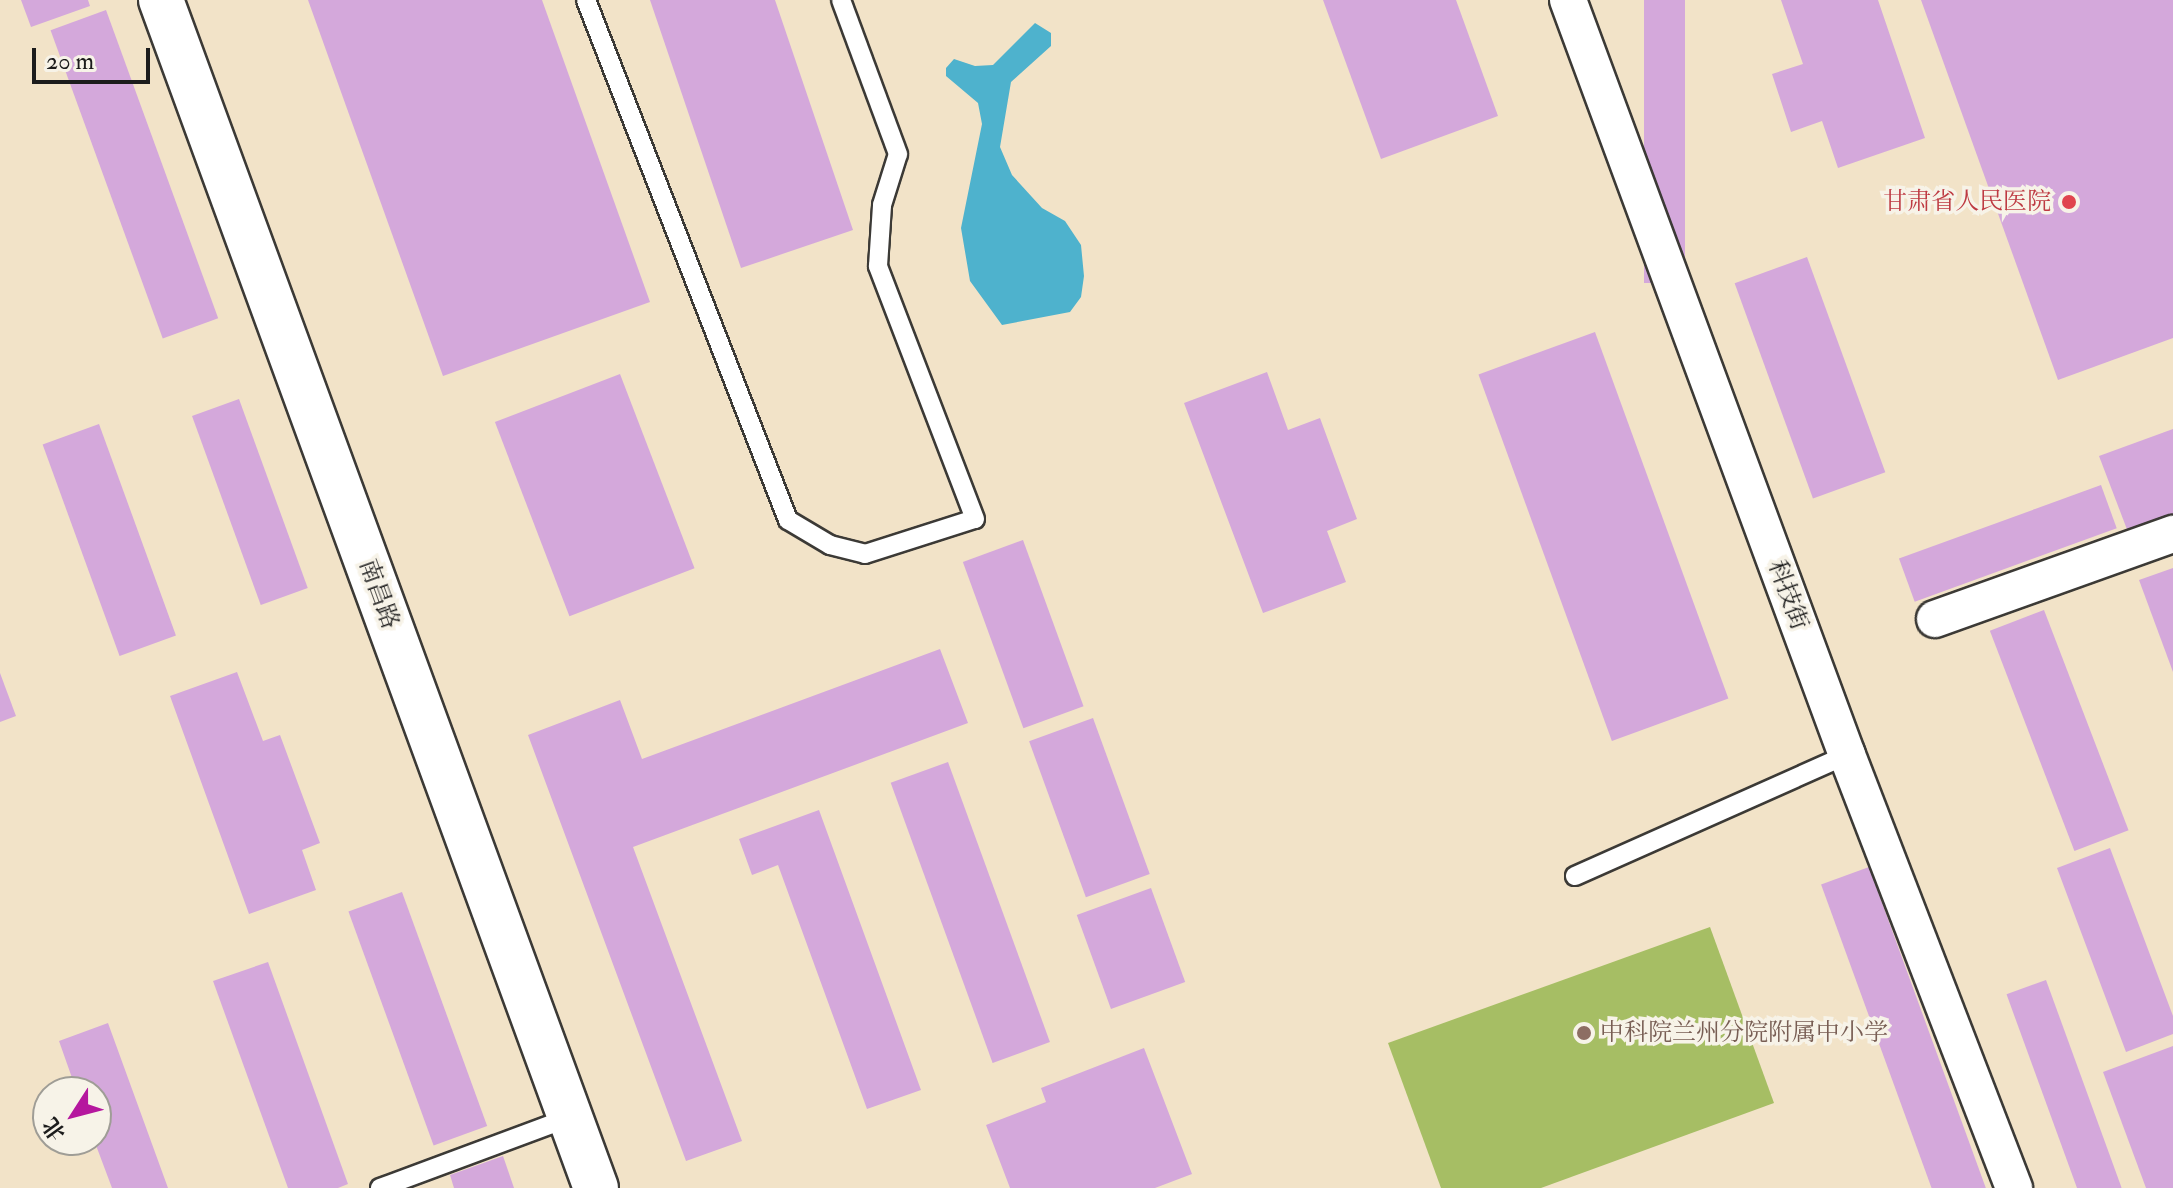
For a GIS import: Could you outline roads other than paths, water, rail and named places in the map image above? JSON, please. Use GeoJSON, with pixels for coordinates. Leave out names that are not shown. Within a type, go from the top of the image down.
{"type":"FeatureCollection","features":[{"type":"Feature","properties":{"kind":"main road","name":"南昌路"},"geometry":{"type":"LineString","coordinates":[[161,0],[596,1188]]}},
{"type":"Feature","properties":{"kind":"street","name":"科技街"},"geometry":{"type":"LineString","coordinates":[[1568,0],[1847,755],[2014,1188]]}},
{"type":"Feature","properties":{"kind":"street"},"geometry":{"type":"LineString","coordinates":[[1935,619],[2173,534]]}},
{"type":"Feature","properties":{"kind":"lane"},"geometry":{"type":"LineString","coordinates":[[586,0],[788,520],[830,545],[865,554],[975,519],[878,266],[882,205],[898,154],[841,0]]}},
{"type":"Feature","properties":{"kind":"lane"},"geometry":{"type":"LineString","coordinates":[[1575,876],[1847,755]]}},
{"type":"Feature","properties":{"kind":"lane"},"geometry":{"type":"LineString","coordinates":[[380,1188],[571,1117]]}},
{"type":"Feature","properties":{"kind":"water"},"geometry":{"type":"Polygon","coordinates":[[[1035,23],[1051,33],[1051,46],[1011,82],[1000,147],[1012,175],[1042,208],[1065,221],[1081,245],[1084,276],[1081,297],[1070,312],[1002,325],[970,281],[961,228],[982,124],[978,103],[946,76],[946,68],[954,59],[975,66],[993,65],[1035,23]]]}},
{"type":"Feature","properties":{"kind":"place","name":"甘肃省人民医院"},"geometry":{"type":"Point","coordinates":[2069,202]}},
{"type":"Feature","properties":{"kind":"place","name":"中科院兰州分院附属中小学"},"geometry":{"type":"Point","coordinates":[1584,1033]}}]}
